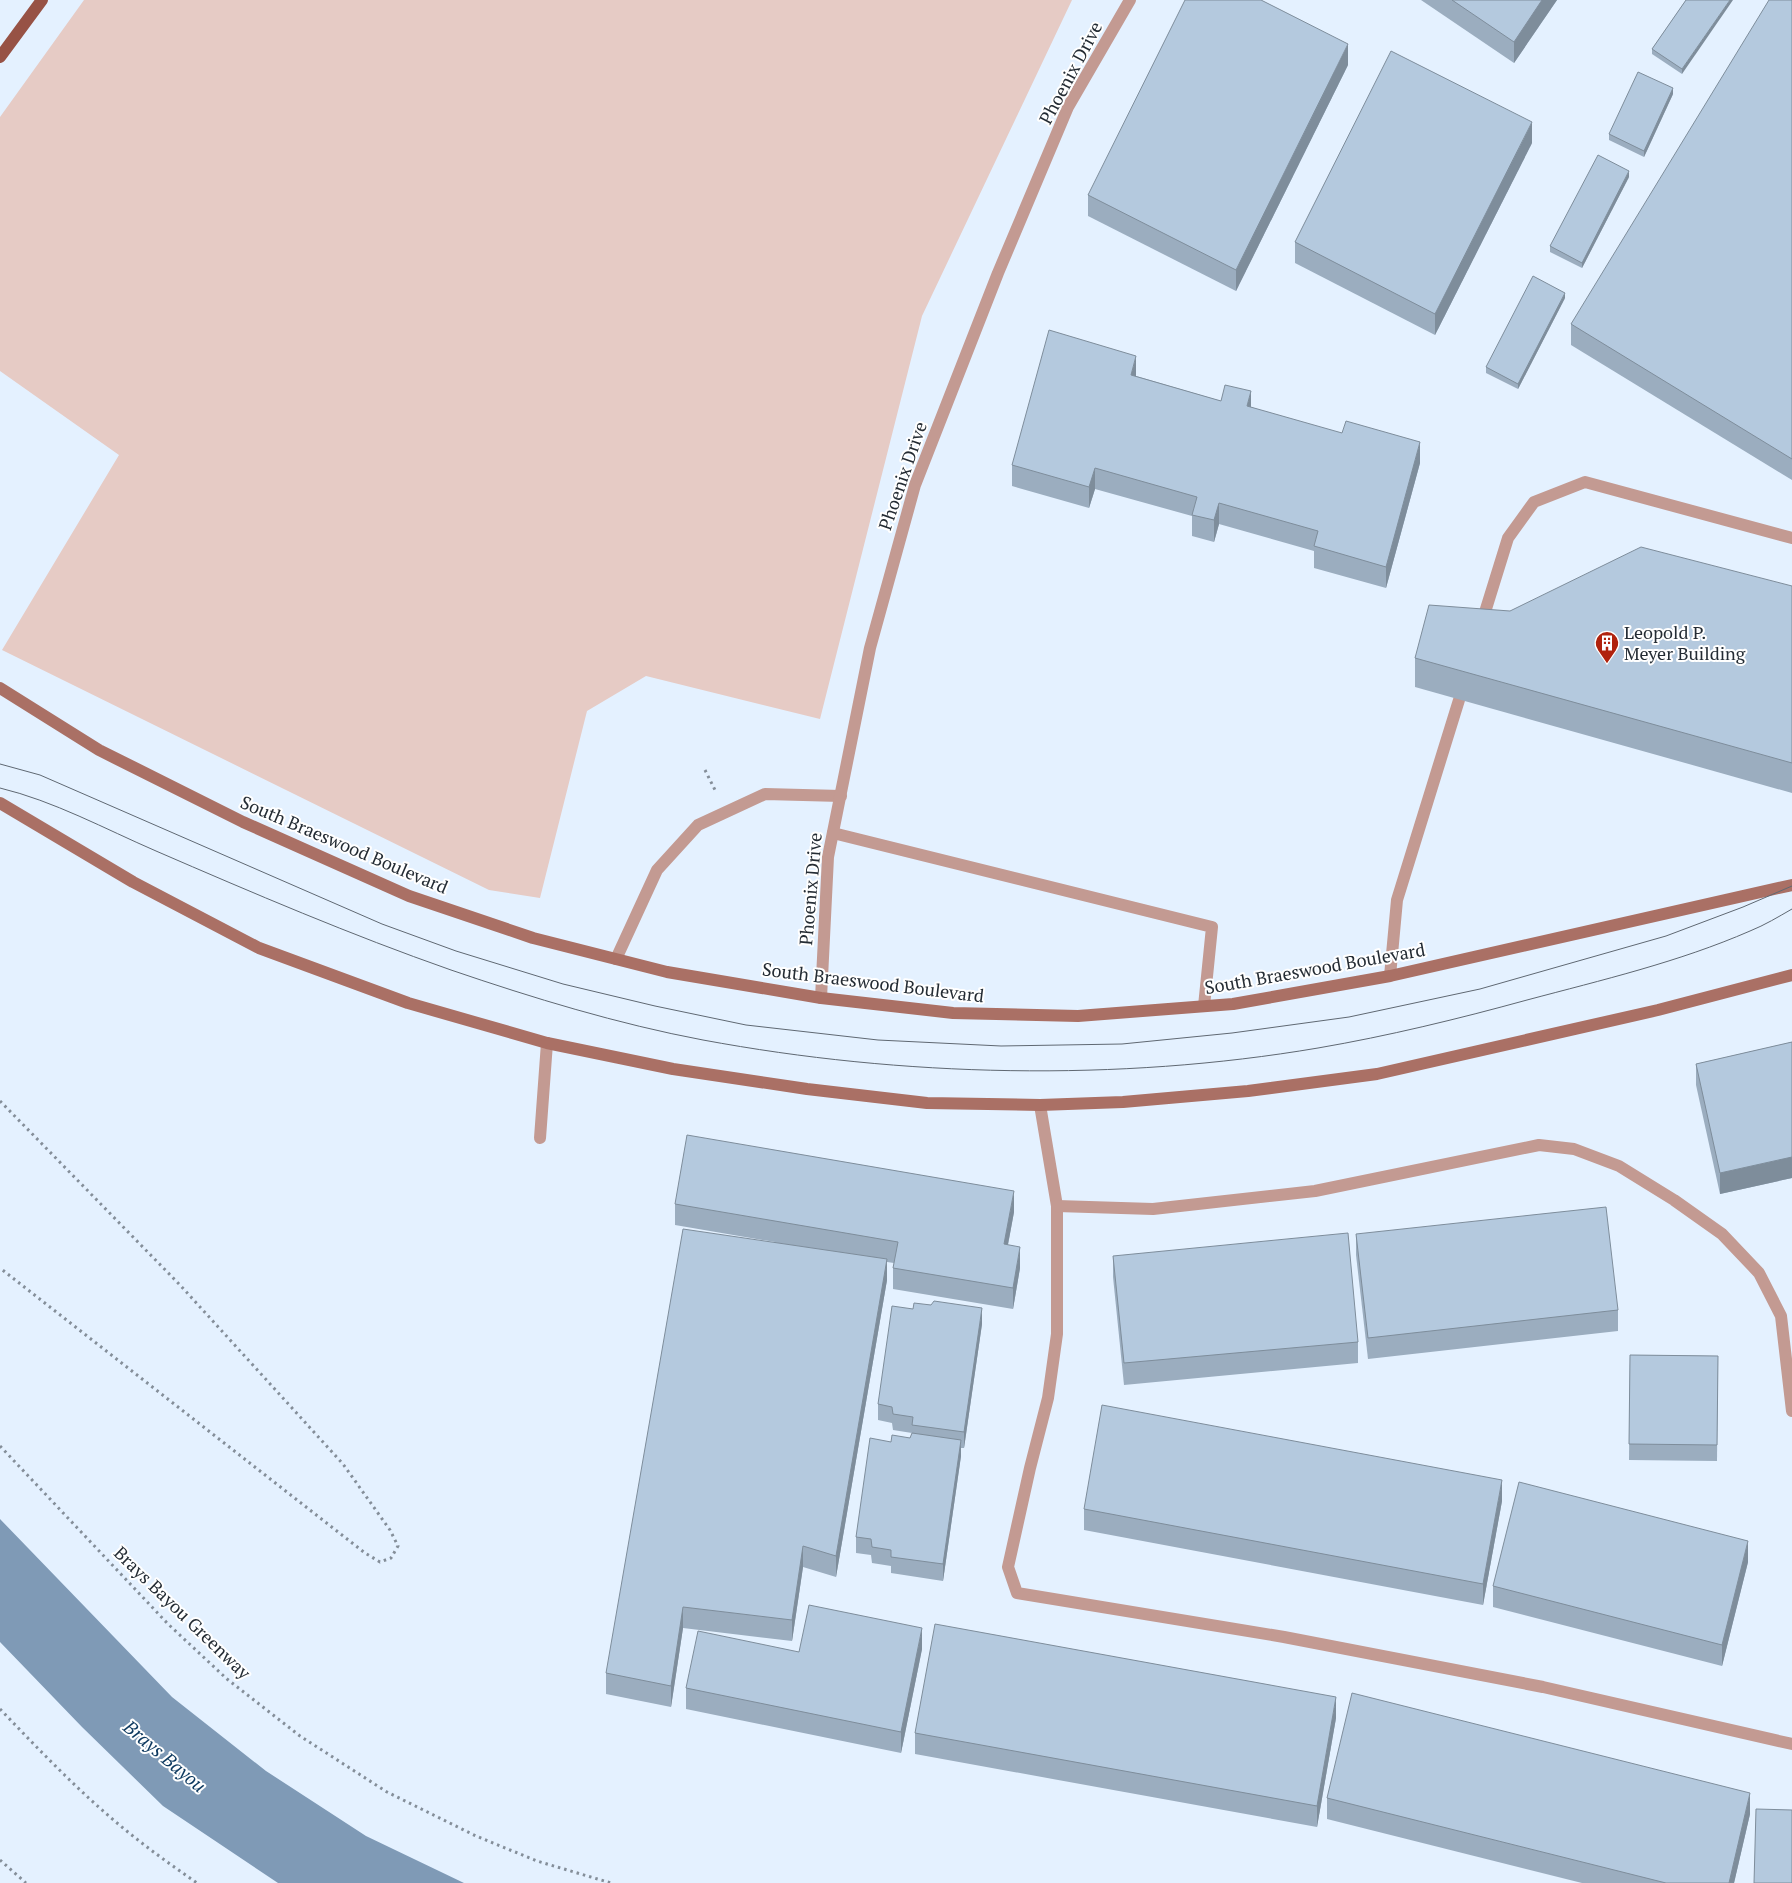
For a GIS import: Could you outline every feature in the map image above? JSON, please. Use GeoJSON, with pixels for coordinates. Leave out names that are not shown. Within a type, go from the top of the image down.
{"type":"FeatureCollection","features":[{"type":"Feature","properties":{"kind":"main road"},"geometry":{"type":"LineString","coordinates":[[0,57],[42,0]]}},
{"type":"Feature","properties":{"kind":"main road","name":"South Braeswood Boulevard"},"geometry":{"type":"LineString","coordinates":[[0,688],[99,750],[243,822],[409,896],[533,938],[667,972],[821,998],[963,1014],[1078,1016],[1233,1004],[1390,976],[1792,885]]}},
{"type":"Feature","properties":{"kind":"main road"},"geometry":{"type":"LineString","coordinates":[[0,803],[133,882],[259,948],[408,1003],[547,1043],[673,1069],[807,1089],[927,1103],[1040,1105],[1123,1102],[1248,1091],[1377,1074],[1658,1010],[1792,975]]}},
{"type":"Feature","properties":{"kind":"street","name":"Phoenix Drive"},"geometry":{"type":"LineString","coordinates":[[821,998],[828,857],[870,648],[915,485],[998,273],[1068,107],[1130,0]]}},
{"type":"Feature","properties":{"kind":"street"},"geometry":{"type":"LineString","coordinates":[[1477,639],[1508,538],[1534,502],[1585,482],[1792,538]]}},
{"type":"Feature","properties":{"kind":"street"},"geometry":{"type":"LineString","coordinates":[[1390,976],[1397,900],[1459,700]]}},
{"type":"Feature","properties":{"kind":"street"},"geometry":{"type":"LineString","coordinates":[[616,959],[657,870],[698,825],[765,794],[841,796]]}},
{"type":"Feature","properties":{"kind":"street"},"geometry":{"type":"LineString","coordinates":[[833,833],[1212,927],[1204,1006]]}},
{"type":"Feature","properties":{"kind":"street"},"geometry":{"type":"LineString","coordinates":[[540,1138],[547,1043]]}},
{"type":"Feature","properties":{"kind":"street"},"geometry":{"type":"LineString","coordinates":[[1040,1105],[1057,1206],[1058,1334],[1048,1398],[1008,1567],[1017,1592],[1284,1637],[1543,1687],[1792,1744]]}},
{"type":"Feature","properties":{"kind":"street"},"geometry":{"type":"LineString","coordinates":[[1057,1206],[1153,1209],[1315,1192],[1539,1145],[1574,1149],[1619,1166],[1674,1200],[1722,1234],[1759,1273],[1781,1316],[1792,1411]]}},
{"type":"Feature","properties":{"kind":"path"},"geometry":{"type":"LineString","coordinates":[[0,1101],[180,1285],[343,1464],[390,1530],[398,1546],[391,1558],[380,1562],[365,1553],[0,1268]]}},
{"type":"Feature","properties":{"kind":"path","name":"Brays Bayou Greenway"},"geometry":{"type":"LineString","coordinates":[[0,1446],[168,1624],[227,1678],[300,1736],[386,1792],[476,1836],[537,1861],[611,1883]]}},
{"type":"Feature","properties":{"kind":"path"},"geometry":{"type":"LineString","coordinates":[[0,1710],[96,1804],[138,1840],[196,1883]]}},
{"type":"Feature","properties":{"kind":"path"},"geometry":{"type":"LineString","coordinates":[[0,1860],[26,1883]]}},
{"type":"Feature","properties":{"kind":"shaded area"},"geometry":{"type":"Polygon","coordinates":[[[84,0],[1072,0],[922,316],[820,719],[646,676],[587,711],[540,898],[489,890],[2,650],[119,455],[0,371],[0,117],[84,0]]]}},
{"type":"Feature","properties":{"kind":"water","name":"Brays Bayou"},"geometry":{"type":"Polygon","coordinates":[[[0,1519],[172,1697],[266,1771],[366,1836],[464,1883],[278,1883],[163,1806],[82,1727],[0,1642],[0,1519]]]}},
{"type":"Feature","properties":{"kind":"building"},"geometry":{"type":"Polygon","coordinates":[[[1185,0],[1261,0],[1348,44],[1236,270],[1088,195],[1185,0]]]}},
{"type":"Feature","properties":{"kind":"building"},"geometry":{"type":"Polygon","coordinates":[[[1452,0],[1542,0],[1514,42],[1452,0]]]}},
{"type":"Feature","properties":{"kind":"building"},"geometry":{"type":"Polygon","coordinates":[[[1686,0],[1730,0],[1682,69],[1652,49],[1686,0]]]}},
{"type":"Feature","properties":{"kind":"building"},"geometry":{"type":"Polygon","coordinates":[[[1769,0],[1792,0],[1792,459],[1571,324],[1769,0]]]}},
{"type":"Feature","properties":{"kind":"building"},"geometry":{"type":"Polygon","coordinates":[[[1391,51],[1532,122],[1435,314],[1295,242],[1391,51]]]}},
{"type":"Feature","properties":{"kind":"building"},"geometry":{"type":"Polygon","coordinates":[[[1638,72],[1673,88],[1644,151],[1609,134],[1638,72]]]}},
{"type":"Feature","properties":{"kind":"building"},"geometry":{"type":"Polygon","coordinates":[[[1598,155],[1629,171],[1582,263],[1550,246],[1598,155]]]}},
{"type":"Feature","properties":{"kind":"building"},"geometry":{"type":"Polygon","coordinates":[[[1533,276],[1565,293],[1518,384],[1486,367],[1533,276]]]}},
{"type":"Feature","properties":{"kind":"building"},"geometry":{"type":"Polygon","coordinates":[[[1049,330],[1136,356],[1131,375],[1221,401],[1225,385],[1251,391],[1247,406],[1342,433],[1346,421],[1420,442],[1386,567],[1314,546],[1318,531],[1219,503],[1214,520],[1192,515],[1197,497],[1095,468],[1089,487],[1012,465],[1049,330]]]}},
{"type":"Feature","properties":{"kind":"building","name":"Leopold P. Meyer Building"},"geometry":{"type":"Polygon","coordinates":[[[1641,547],[1792,586],[1792,763],[1415,658],[1429,605],[1510,611],[1641,547]]]}},
{"type":"Feature","properties":{"kind":"building"},"geometry":{"type":"Polygon","coordinates":[[[1792,1042],[1792,1157],[1720,1173],[1696,1064],[1792,1042]]]}},
{"type":"Feature","properties":{"kind":"building"},"geometry":{"type":"Polygon","coordinates":[[[687,1135],[1014,1191],[1004,1244],[1020,1247],[1013,1288],[893,1268],[898,1242],[675,1204],[687,1135]]]}},
{"type":"Feature","properties":{"kind":"building"},"geometry":{"type":"Polygon","coordinates":[[[1606,1207],[1618,1310],[1368,1338],[1356,1234],[1606,1207]]]}},
{"type":"Feature","properties":{"kind":"building"},"geometry":{"type":"Polygon","coordinates":[[[683,1229],[887,1259],[836,1556],[803,1546],[792,1620],[683,1607],[671,1686],[606,1673],[683,1229]]]}},
{"type":"Feature","properties":{"kind":"building"},"geometry":{"type":"Polygon","coordinates":[[[1348,1233],[1358,1342],[1124,1363],[1113,1256],[1348,1233]]]}},
{"type":"Feature","properties":{"kind":"building"},"geometry":{"type":"Polygon","coordinates":[[[934,1301],[982,1308],[964,1432],[912,1425],[913,1417],[893,1414],[892,1407],[878,1404],[892,1306],[913,1309],[914,1303],[931,1305],[934,1301]]]}},
{"type":"Feature","properties":{"kind":"building"},"geometry":{"type":"Polygon","coordinates":[[[1630,1355],[1718,1356],[1717,1445],[1629,1444],[1630,1355]]]}},
{"type":"Feature","properties":{"kind":"building"},"geometry":{"type":"Polygon","coordinates":[[[1102,1405],[1502,1480],[1483,1584],[1084,1509],[1102,1405]]]}},
{"type":"Feature","properties":{"kind":"building"},"geometry":{"type":"Polygon","coordinates":[[[912,1433],[961,1440],[943,1564],[891,1557],[891,1550],[872,1547],[871,1539],[856,1537],[870,1438],[891,1442],[892,1435],[910,1438],[912,1433]]]}},
{"type":"Feature","properties":{"kind":"building"},"geometry":{"type":"Polygon","coordinates":[[[1519,1482],[1748,1541],[1722,1645],[1493,1586],[1519,1482]]]}},
{"type":"Feature","properties":{"kind":"building"},"geometry":{"type":"Polygon","coordinates":[[[809,1605],[922,1628],[901,1732],[686,1688],[698,1631],[799,1652],[809,1605]]]}},
{"type":"Feature","properties":{"kind":"building"},"geometry":{"type":"Polygon","coordinates":[[[935,1624],[1336,1697],[1317,1806],[915,1733],[935,1624]]]}},
{"type":"Feature","properties":{"kind":"building"},"geometry":{"type":"Polygon","coordinates":[[[1352,1693],[1750,1793],[1729,1883],[1666,1883],[1327,1798],[1352,1693]]]}},
{"type":"Feature","properties":{"kind":"building"},"geometry":{"type":"Polygon","coordinates":[[[1756,1809],[1792,1810],[1792,1883],[1754,1883],[1756,1809]]]}},
{"type":"Feature","properties":{"kind":"tram line"},"geometry":{"type":"LineString","coordinates":[[0,764],[40,775],[382,924],[456,951],[563,984],[655,1006],[746,1025],[878,1040],[1001,1046],[1122,1044],[1232,1033],[1349,1017],[1480,989],[1666,936],[1792,886]]}},
{"type":"Feature","properties":{"kind":"tram line"},"geometry":{"type":"LineString","coordinates":[[0,788],[60,808],[156,851],[376,943],[513,991],[639,1026],[703,1040],[855,1062],[932,1068],[1010,1071],[1166,1066],[1242,1059],[1318,1048],[1397,1033],[1640,970],[1723,942],[1761,926],[1792,909]]}},
{"type":"Feature","properties":{"kind":"place","name":"Leopold P. Meyer Building"},"geometry":{"type":"Point","coordinates":[1607,664]}}]}
